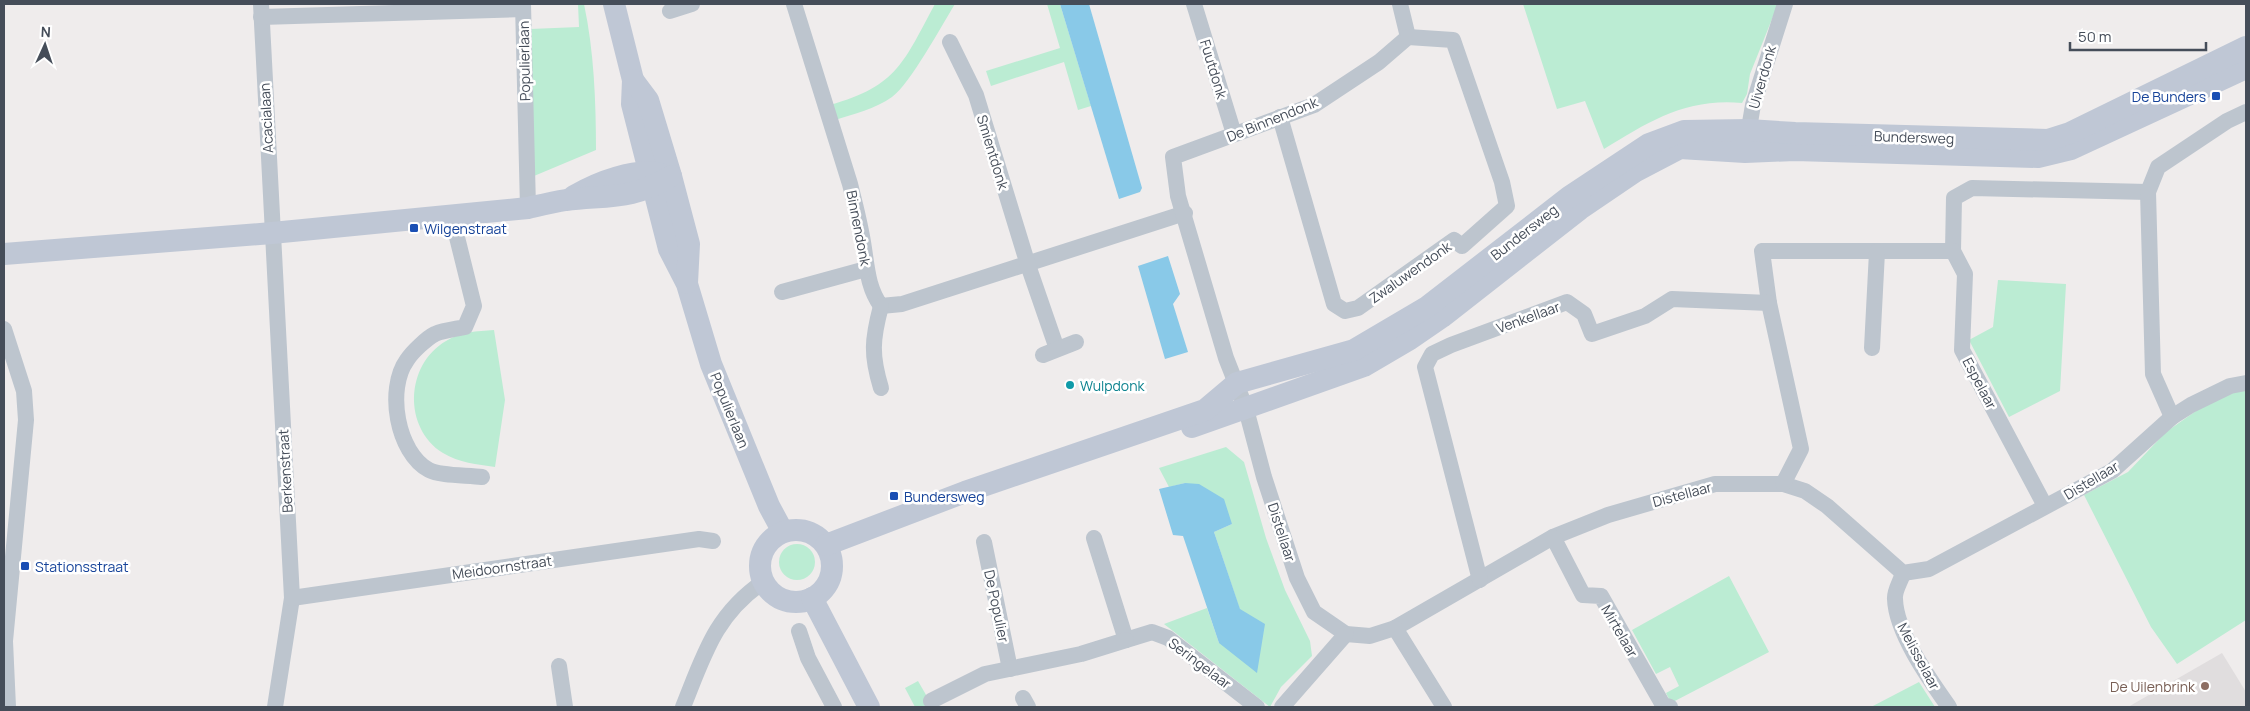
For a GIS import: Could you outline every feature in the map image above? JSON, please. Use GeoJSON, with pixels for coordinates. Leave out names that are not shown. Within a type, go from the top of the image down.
{"type":"FeatureCollection","features":[{"type":"Feature","properties":{"kind":"street","name":"Populierlaan"},"geometry":{"type":"LineString","coordinates":[[614,4],[633,80],[632,104],[658,178],[669,249],[688,284],[706,350],[769,506],[782,532]]}},
{"type":"Feature","properties":{"kind":"street"},"geometry":{"type":"LineString","coordinates":[[670,11],[692,4]]}},
{"type":"Feature","properties":{"kind":"street","name":"Binnendonk"},"geometry":{"type":"LineString","coordinates":[[794,4],[852,192],[864,244],[866,269],[874,296],[881,306]]}},
{"type":"Feature","properties":{"kind":"street","name":"Fuutdonk"},"geometry":{"type":"LineString","coordinates":[[1194,4],[1234,134]]}},
{"type":"Feature","properties":{"kind":"street"},"geometry":{"type":"LineString","coordinates":[[1400,4],[1408,37]]}},
{"type":"Feature","properties":{"kind":"street","name":"Uiverdonk"},"geometry":{"type":"LineString","coordinates":[[1745,152],[1748,130],[1764,67],[1785,4]]}},
{"type":"Feature","properties":{"kind":"street","name":"Populierlaan"},"geometry":{"type":"LineString","coordinates":[[523,6],[528,208]]}},
{"type":"Feature","properties":{"kind":"street"},"geometry":{"type":"LineString","coordinates":[[261,10],[523,6]]}},
{"type":"Feature","properties":{"kind":"street","name":"Acacialaan"},"geometry":{"type":"LineString","coordinates":[[261,10],[272,233]]}},
{"type":"Feature","properties":{"kind":"street","name":"De Binnendonk"},"geometry":{"type":"LineString","coordinates":[[1237,383],[1226,358],[1178,196],[1173,157],[1314,105],[1379,62],[1408,37]]}},
{"type":"Feature","properties":{"kind":"street","name":"Zwaluwendonk"},"geometry":{"type":"LineString","coordinates":[[1280,117],[1334,304],[1345,311],[1358,308],[1454,240],[1462,246],[1507,206],[1502,182],[1453,40],[1408,37]]}},
{"type":"Feature","properties":{"kind":"street","name":"Smientdonk"},"geometry":{"type":"LineString","coordinates":[[950,42],[976,95],[1028,265]]}},
{"type":"Feature","properties":{"kind":"street","name":"Bundersweg"},"geometry":{"type":"LineString","coordinates":[[828,552],[965,492],[1206,410],[1237,383],[1354,350],[1427,307],[1569,197],[1649,144],[1684,131],[1748,130],[1805,134],[2048,140],[2070,133],[2246,48]]}},
{"type":"Feature","properties":{"kind":"street","name":"Bundersweg"},"geometry":{"type":"LineString","coordinates":[[828,552],[1246,409],[1364,366],[1410,339],[1580,209],[1636,170],[1680,148],[1745,152],[1795,150],[2038,157],[2071,149],[2246,68]]}},
{"type":"Feature","properties":{"kind":"street"},"geometry":{"type":"LineString","coordinates":[[2172,417],[2153,374],[2148,192],[2158,168],[2227,121],[2246,112]]}},
{"type":"Feature","properties":{"kind":"street"},"geometry":{"type":"LineString","coordinates":[[4,254],[452,217],[528,208],[567,200],[606,198],[658,178]]}},
{"type":"Feature","properties":{"kind":"street","name":"Espelaar"},"geometry":{"type":"LineString","coordinates":[[2045,506],[1962,350],[1965,274],[1953,251],[1954,198],[1972,188],[2148,192]]}},
{"type":"Feature","properties":{"kind":"street"},"geometry":{"type":"LineString","coordinates":[[881,388],[873,360],[874,330],[881,306],[902,304],[1028,265],[1184,213]]}},
{"type":"Feature","properties":{"kind":"street"},"geometry":{"type":"LineString","coordinates":[[452,217],[474,306],[465,327],[434,334],[406,360],[398,384],[396,412],[404,442],[420,465],[431,471],[482,477]]}},
{"type":"Feature","properties":{"kind":"street","name":"Berkenstraat"},"geometry":{"type":"LineString","coordinates":[[272,233],[292,598],[275,707]]}},
{"type":"Feature","properties":{"kind":"street"},"geometry":{"type":"LineString","coordinates":[[1783,484],[1801,449],[1770,303],[1762,250],[1953,251]]}},
{"type":"Feature","properties":{"kind":"street"},"geometry":{"type":"LineString","coordinates":[[1872,348],[1877,252]]}},
{"type":"Feature","properties":{"kind":"street"},"geometry":{"type":"LineString","coordinates":[[1028,265],[1050,352],[1076,342]]}},
{"type":"Feature","properties":{"kind":"street"},"geometry":{"type":"LineString","coordinates":[[782,292],[866,269]]}},
{"type":"Feature","properties":{"kind":"street","name":"Venkellaar"},"geometry":{"type":"LineString","coordinates":[[1480,580],[1425,367],[1432,354],[1567,302],[1584,314],[1592,334],[1645,316],[1672,299],[1770,303]]}},
{"type":"Feature","properties":{"kind":"street"},"geometry":{"type":"LineString","coordinates":[[4,330],[24,392],[26,420],[5,641],[8,707]]}},
{"type":"Feature","properties":{"kind":"street","name":"Distellaar"},"geometry":{"type":"LineString","coordinates":[[1237,383],[1246,409],[1264,478],[1297,578],[1314,612],[1346,634],[1370,636],[1395,628],[1553,537],[1608,515],[1715,484],[1783,484],[1805,491],[1827,506],[1903,573],[1929,569],[1991,538],[2045,506],[2112,471],[2172,417],[2191,405],[2230,386],[2246,383]]}},
{"type":"Feature","properties":{"kind":"street"},"geometry":{"type":"LineString","coordinates":[[795,529],[807,531],[817,536],[828,552],[832,570],[822,591],[812,598],[790,602],[770,591],[763,582],[760,558],[764,547],[772,538],[782,532],[795,529]]}},
{"type":"Feature","properties":{"kind":"street","name":"Mirtelaar"},"geometry":{"type":"LineString","coordinates":[[1553,537],[1583,595],[1600,596],[1663,705],[1670,707]]}},
{"type":"Feature","properties":{"kind":"street"},"geometry":{"type":"LineString","coordinates":[[931,701],[985,674],[1081,654],[1126,640],[1094,538]]}},
{"type":"Feature","properties":{"kind":"street","name":"Meidoornstraat"},"geometry":{"type":"LineString","coordinates":[[292,598],[699,540],[713,540]]}},
{"type":"Feature","properties":{"kind":"street","name":"De Populier"},"geometry":{"type":"LineString","coordinates":[[984,542],[1010,669]]}},
{"type":"Feature","properties":{"kind":"street","name":"Melisselaar"},"geometry":{"type":"LineString","coordinates":[[1903,573],[1894,598],[1900,622],[1926,676],[1949,707]]}},
{"type":"Feature","properties":{"kind":"street"},"geometry":{"type":"LineString","coordinates":[[683,707],[708,645],[728,612],[743,596],[763,582]]}},
{"type":"Feature","properties":{"kind":"street"},"geometry":{"type":"LineString","coordinates":[[812,598],[869,707]]}},
{"type":"Feature","properties":{"kind":"street"},"geometry":{"type":"LineString","coordinates":[[1395,628],[1444,707]]}},
{"type":"Feature","properties":{"kind":"street"},"geometry":{"type":"LineString","coordinates":[[798,631],[808,658],[834,707]]}},
{"type":"Feature","properties":{"kind":"street","name":"Seringelaar"},"geometry":{"type":"LineString","coordinates":[[1126,640],[1152,632],[1168,638],[1257,707]]}},
{"type":"Feature","properties":{"kind":"street"},"geometry":{"type":"LineString","coordinates":[[1282,707],[1346,634]]}},
{"type":"Feature","properties":{"kind":"street"},"geometry":{"type":"LineString","coordinates":[[559,666],[565,707]]}},
{"type":"Feature","properties":{"kind":"shaded area","name":"De Uilenbrink"},"geometry":{"type":"Polygon","coordinates":[[[2222,653],[2246,692],[2246,707],[2128,707],[2222,653]]]}},
{"type":"Feature","properties":{"kind":"green space"},"geometry":{"type":"Polygon","coordinates":[[[578,4],[584,4],[590,40],[595,95],[596,150],[534,176],[530,29],[579,27],[578,4]]]}},
{"type":"Feature","properties":{"kind":"green space"},"geometry":{"type":"Polygon","coordinates":[[[935,4],[955,4],[908,80],[892,97],[879,105],[835,120],[830,105],[853,98],[885,80],[906,56],[935,4]]]}},
{"type":"Feature","properties":{"kind":"green space"},"geometry":{"type":"Polygon","coordinates":[[[1047,4],[1060,4],[1091,106],[1078,110],[1064,62],[991,86],[986,71],[1060,48],[1047,4]]]}},
{"type":"Feature","properties":{"kind":"green space"},"geometry":{"type":"Polygon","coordinates":[[[1523,4],[1778,4],[1750,74],[1747,94],[1742,103],[1722,102],[1686,108],[1637,129],[1604,149],[1585,101],[1557,109],[1523,4]]]}},
{"type":"Feature","properties":{"kind":"green space"},"geometry":{"type":"Polygon","coordinates":[[[1998,280],[2066,284],[2060,391],[2009,417],[1969,340],[1993,327],[1998,280]]]}},
{"type":"Feature","properties":{"kind":"green space"},"geometry":{"type":"Polygon","coordinates":[[[494,330],[505,400],[495,467],[455,459],[443,453],[430,442],[421,428],[416,413],[414,397],[416,380],[432,352],[446,341],[457,336],[494,330]]]}},
{"type":"Feature","properties":{"kind":"green space"},"geometry":{"type":"Polygon","coordinates":[[[2246,388],[2246,620],[2177,664],[2151,627],[2084,495],[2128,472],[2166,432],[2196,411],[2222,395],[2246,388]]]}},
{"type":"Feature","properties":{"kind":"green space"},"geometry":{"type":"Polygon","coordinates":[[[1226,447],[1244,462],[1266,538],[1285,590],[1310,641],[1312,656],[1281,687],[1270,707],[1164,624],[1207,608],[1219,643],[1240,610],[1214,532],[1232,524],[1185,483],[1169,487],[1159,468],[1226,447]]]}},
{"type":"Feature","properties":{"kind":"green space"},"geometry":{"type":"Polygon","coordinates":[[[797,544],[804,545],[810,549],[814,555],[814,569],[810,575],[804,579],[797,580],[790,579],[784,575],[780,569],[779,562],[780,555],[784,549],[790,545],[797,544]]]}},
{"type":"Feature","properties":{"kind":"green space"},"geometry":{"type":"Polygon","coordinates":[[[1729,576],[1769,652],[1671,703],[1666,693],[1679,686],[1670,667],[1656,674],[1632,630],[1729,576]]]}},
{"type":"Feature","properties":{"kind":"green space"},"geometry":{"type":"Polygon","coordinates":[[[918,681],[933,707],[915,707],[905,688],[918,681]]]}},
{"type":"Feature","properties":{"kind":"green space"},"geometry":{"type":"Polygon","coordinates":[[[1919,682],[1935,707],[1871,707],[1919,682]]]}},
{"type":"Feature","properties":{"kind":"water"},"geometry":{"type":"Polygon","coordinates":[[[1060,4],[1089,4],[1142,188],[1140,192],[1119,199],[1060,4]]]}},
{"type":"Feature","properties":{"kind":"water"},"geometry":{"type":"Polygon","coordinates":[[[1168,256],[1180,294],[1173,304],[1188,352],[1165,359],[1138,266],[1168,256]]]}},
{"type":"Feature","properties":{"kind":"water"},"geometry":{"type":"Polygon","coordinates":[[[1185,483],[1199,484],[1224,499],[1232,524],[1214,532],[1240,609],[1265,624],[1257,673],[1219,643],[1183,536],[1173,535],[1159,489],[1185,483]]]}},
{"type":"Feature","properties":{"kind":"place","name":"De Bunders"},"geometry":{"type":"Point","coordinates":[2216,96]}},
{"type":"Feature","properties":{"kind":"place","name":"Wilgenstraat"},"geometry":{"type":"Point","coordinates":[414,228]}},
{"type":"Feature","properties":{"kind":"place","name":"Wulpdonk"},"geometry":{"type":"Point","coordinates":[1070,385]}},
{"type":"Feature","properties":{"kind":"place","name":"Bundersweg"},"geometry":{"type":"Point","coordinates":[894,496]}},
{"type":"Feature","properties":{"kind":"place","name":"Stationsstraat"},"geometry":{"type":"Point","coordinates":[25,566]}},
{"type":"Feature","properties":{"kind":"place","name":"De Uilenbrink"},"geometry":{"type":"Point","coordinates":[2205,686]}}]}
